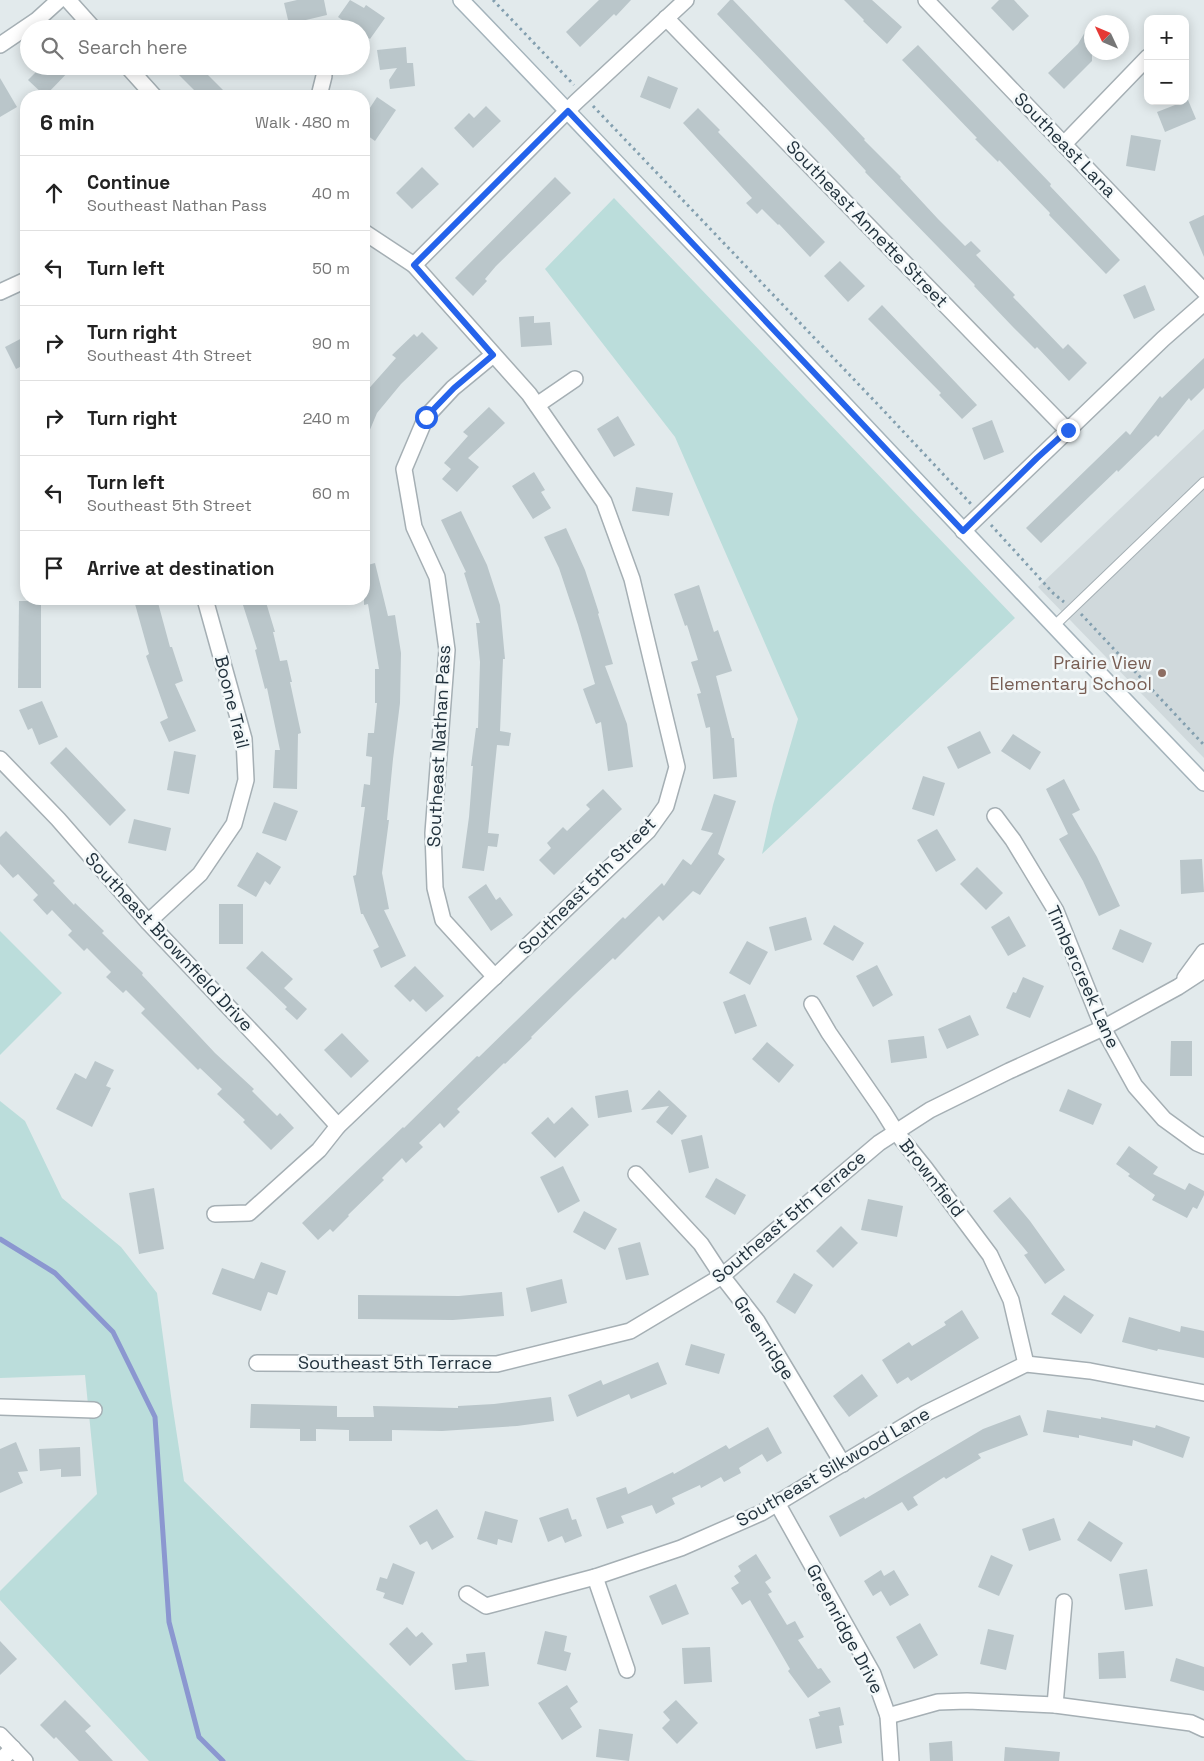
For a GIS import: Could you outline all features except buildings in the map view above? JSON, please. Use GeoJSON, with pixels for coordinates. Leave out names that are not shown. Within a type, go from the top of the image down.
{"type":"FeatureCollection","features":[{"type":"Feature","properties":{"kind":"street"},"geometry":{"type":"LineString","coordinates":[[37,20],[59,0]]}},
{"type":"Feature","properties":{"kind":"street"},"geometry":{"type":"LineString","coordinates":[[68,0],[86,20]]}},
{"type":"Feature","properties":{"kind":"street"},"geometry":{"type":"LineString","coordinates":[[461,0],[572,107],[963,531],[1204,783]]}},
{"type":"Feature","properties":{"kind":"street"},"geometry":{"type":"LineString","coordinates":[[414,265],[572,107],[686,0]]}},
{"type":"Feature","properties":{"kind":"street","name":"Southeast Lana"},"geometry":{"type":"LineString","coordinates":[[926,0],[1204,291]]}},
{"type":"Feature","properties":{"kind":"street","name":"Southeast Annette Street"},"geometry":{"type":"LineString","coordinates":[[666,18],[1068,430]]}},
{"type":"Feature","properties":{"kind":"street"},"geometry":{"type":"LineString","coordinates":[[0,44],[20,31]]}},
{"type":"Feature","properties":{"kind":"street"},"geometry":{"type":"LineString","coordinates":[[1064,144],[1145,60]]}},
{"type":"Feature","properties":{"kind":"street"},"geometry":{"type":"LineString","coordinates":[[135,75],[149,90]]}},
{"type":"Feature","properties":{"kind":"street"},"geometry":{"type":"LineString","coordinates":[[320,90],[324,76]]}},
{"type":"Feature","properties":{"kind":"street","name":"Southeast 5th Street"},"geometry":{"type":"LineString","coordinates":[[215,1214],[249,1213],[320,1150],[338,1126],[648,831],[666,806],[677,767],[632,579],[604,502],[529,394],[414,265],[370,236]]}},
{"type":"Feature","properties":{"kind":"street"},"geometry":{"type":"LineString","coordinates":[[0,292],[20,283]]}},
{"type":"Feature","properties":{"kind":"street"},"geometry":{"type":"LineString","coordinates":[[963,531],[1037,458],[1204,302]]}},
{"type":"Feature","properties":{"kind":"street","name":"Southeast Nathan Pass"},"geometry":{"type":"LineString","coordinates":[[493,355],[454,388],[426,417],[404,469],[414,527],[437,577],[447,650],[433,833],[435,888],[443,920],[494,977]]}},
{"type":"Feature","properties":{"kind":"street"},"geometry":{"type":"LineString","coordinates":[[537,405],[575,379]]}},
{"type":"Feature","properties":{"kind":"street","name":"Boone Trail"},"geometry":{"type":"LineString","coordinates":[[148,922],[200,874],[234,824],[246,780],[244,739],[207,605]]}},
{"type":"Feature","properties":{"kind":"street","name":"Southeast Brownfield Drive"},"geometry":{"type":"LineString","coordinates":[[0,759],[58,819],[148,922],[261,1041],[338,1126]]}},
{"type":"Feature","properties":{"kind":"street","name":"Timbercreek Lane"},"geometry":{"type":"LineString","coordinates":[[995,816],[1013,840],[1056,911],[1103,1028],[1135,1086],[1164,1119],[1204,1146]]}},
{"type":"Feature","properties":{"kind":"street","name":"Southeast 5th Terrace"},"geometry":{"type":"LineString","coordinates":[[1178,987],[1204,952]]}},
{"type":"Feature","properties":{"kind":"street","name":"Southeast 5th Terrace"},"geometry":{"type":"LineString","coordinates":[[256,1363],[496,1364],[630,1331],[722,1276],[879,1143],[930,1110],[1103,1028],[1178,987],[1204,970]]}},
{"type":"Feature","properties":{"kind":"street","name":"Brownfield"},"geometry":{"type":"LineString","coordinates":[[812,1004],[829,1033],[896,1132],[990,1255],[1011,1300],[1026,1364]]}},
{"type":"Feature","properties":{"kind":"street","name":"Greenridge"},"geometry":{"type":"LineString","coordinates":[[636,1174],[701,1244],[722,1276],[757,1321],[843,1464]]}},
{"type":"Feature","properties":{"kind":"street"},"geometry":{"type":"LineString","coordinates":[[1026,1364],[1090,1371],[1204,1393]]}},
{"type":"Feature","properties":{"kind":"street","name":"Southeast Silkwood Lane"},"geometry":{"type":"LineString","coordinates":[[467,1594],[486,1606],[595,1577],[681,1548],[761,1513],[926,1413],[1026,1364]]}},
{"type":"Feature","properties":{"kind":"street"},"geometry":{"type":"LineString","coordinates":[[0,1407],[94,1410]]}},
{"type":"Feature","properties":{"kind":"street","name":"Greenridge Drive"},"geometry":{"type":"LineString","coordinates":[[777,1503],[873,1674],[888,1716],[891,1761]]}},
{"type":"Feature","properties":{"kind":"street"},"geometry":{"type":"LineString","coordinates":[[595,1577],[627,1670]]}},
{"type":"Feature","properties":{"kind":"street"},"geometry":{"type":"LineString","coordinates":[[1055,1705],[1064,1602]]}},
{"type":"Feature","properties":{"kind":"street"},"geometry":{"type":"LineString","coordinates":[[888,1716],[938,1702],[967,1701],[1055,1705],[1191,1723],[1204,1728]]}},
{"type":"Feature","properties":{"kind":"street"},"geometry":{"type":"LineString","coordinates":[[0,1735],[25,1761]]}},
{"type":"Feature","properties":{"kind":"street"},"geometry":{"type":"LineString","coordinates":[[0,1761],[13,1748]]}},
{"type":"Feature","properties":{"kind":"lane"},"geometry":{"type":"LineString","coordinates":[[1053,627],[1204,482]]}},
{"type":"Feature","properties":{"kind":"path"},"geometry":{"type":"LineString","coordinates":[[493,0],[571,82]]}},
{"type":"Feature","properties":{"kind":"path"},"geometry":{"type":"LineString","coordinates":[[595,108],[879,405],[969,502]]}},
{"type":"Feature","properties":{"kind":"path"},"geometry":{"type":"LineString","coordinates":[[995,529],[1054,594]]}},
{"type":"Feature","properties":{"kind":"path"},"geometry":{"type":"LineString","coordinates":[[1084,616],[1204,745]]}},
{"type":"Feature","properties":{"kind":"shaded area"},"geometry":{"type":"Polygon","coordinates":[[[614,198],[1015,618],[762,854],[773,805],[798,719],[675,437],[545,269],[614,198]]]}},
{"type":"Feature","properties":{"kind":"shaded area","name":"Prairie View Elementary School"},"geometry":{"type":"Polygon","coordinates":[[[1204,429],[1204,758],[1038,587],[1204,429]]]}},
{"type":"Feature","properties":{"kind":"shaded area"},"geometry":{"type":"Polygon","coordinates":[[[0,931],[62,993],[0,1055],[0,931]]]}},
{"type":"Feature","properties":{"kind":"shaded area"},"geometry":{"type":"Polygon","coordinates":[[[0,1101],[25,1121],[62,1198],[121,1247],[157,1293],[184,1481],[466,1760],[478,1761],[149,1761],[0,1600],[0,1591],[97,1494],[85,1375],[0,1378],[0,1101]]]}},
{"type":"Feature","properties":{"kind":"waterway"},"geometry":{"type":"LineString","coordinates":[[0,1239],[55,1273],[113,1332],[155,1417],[169,1622],[199,1737],[223,1761]]}},
{"type":"Feature","properties":{"kind":"place","name":"Prairie View Elementary School"},"geometry":{"type":"Point","coordinates":[1162,673]}},
{"type":"Feature","properties":{"kind":"route"},"geometry":{"type":"LineString","coordinates":[[426,417],[454,388],[493,355],[414,265],[568,111],[963,531],[1068,430]]}}]}
